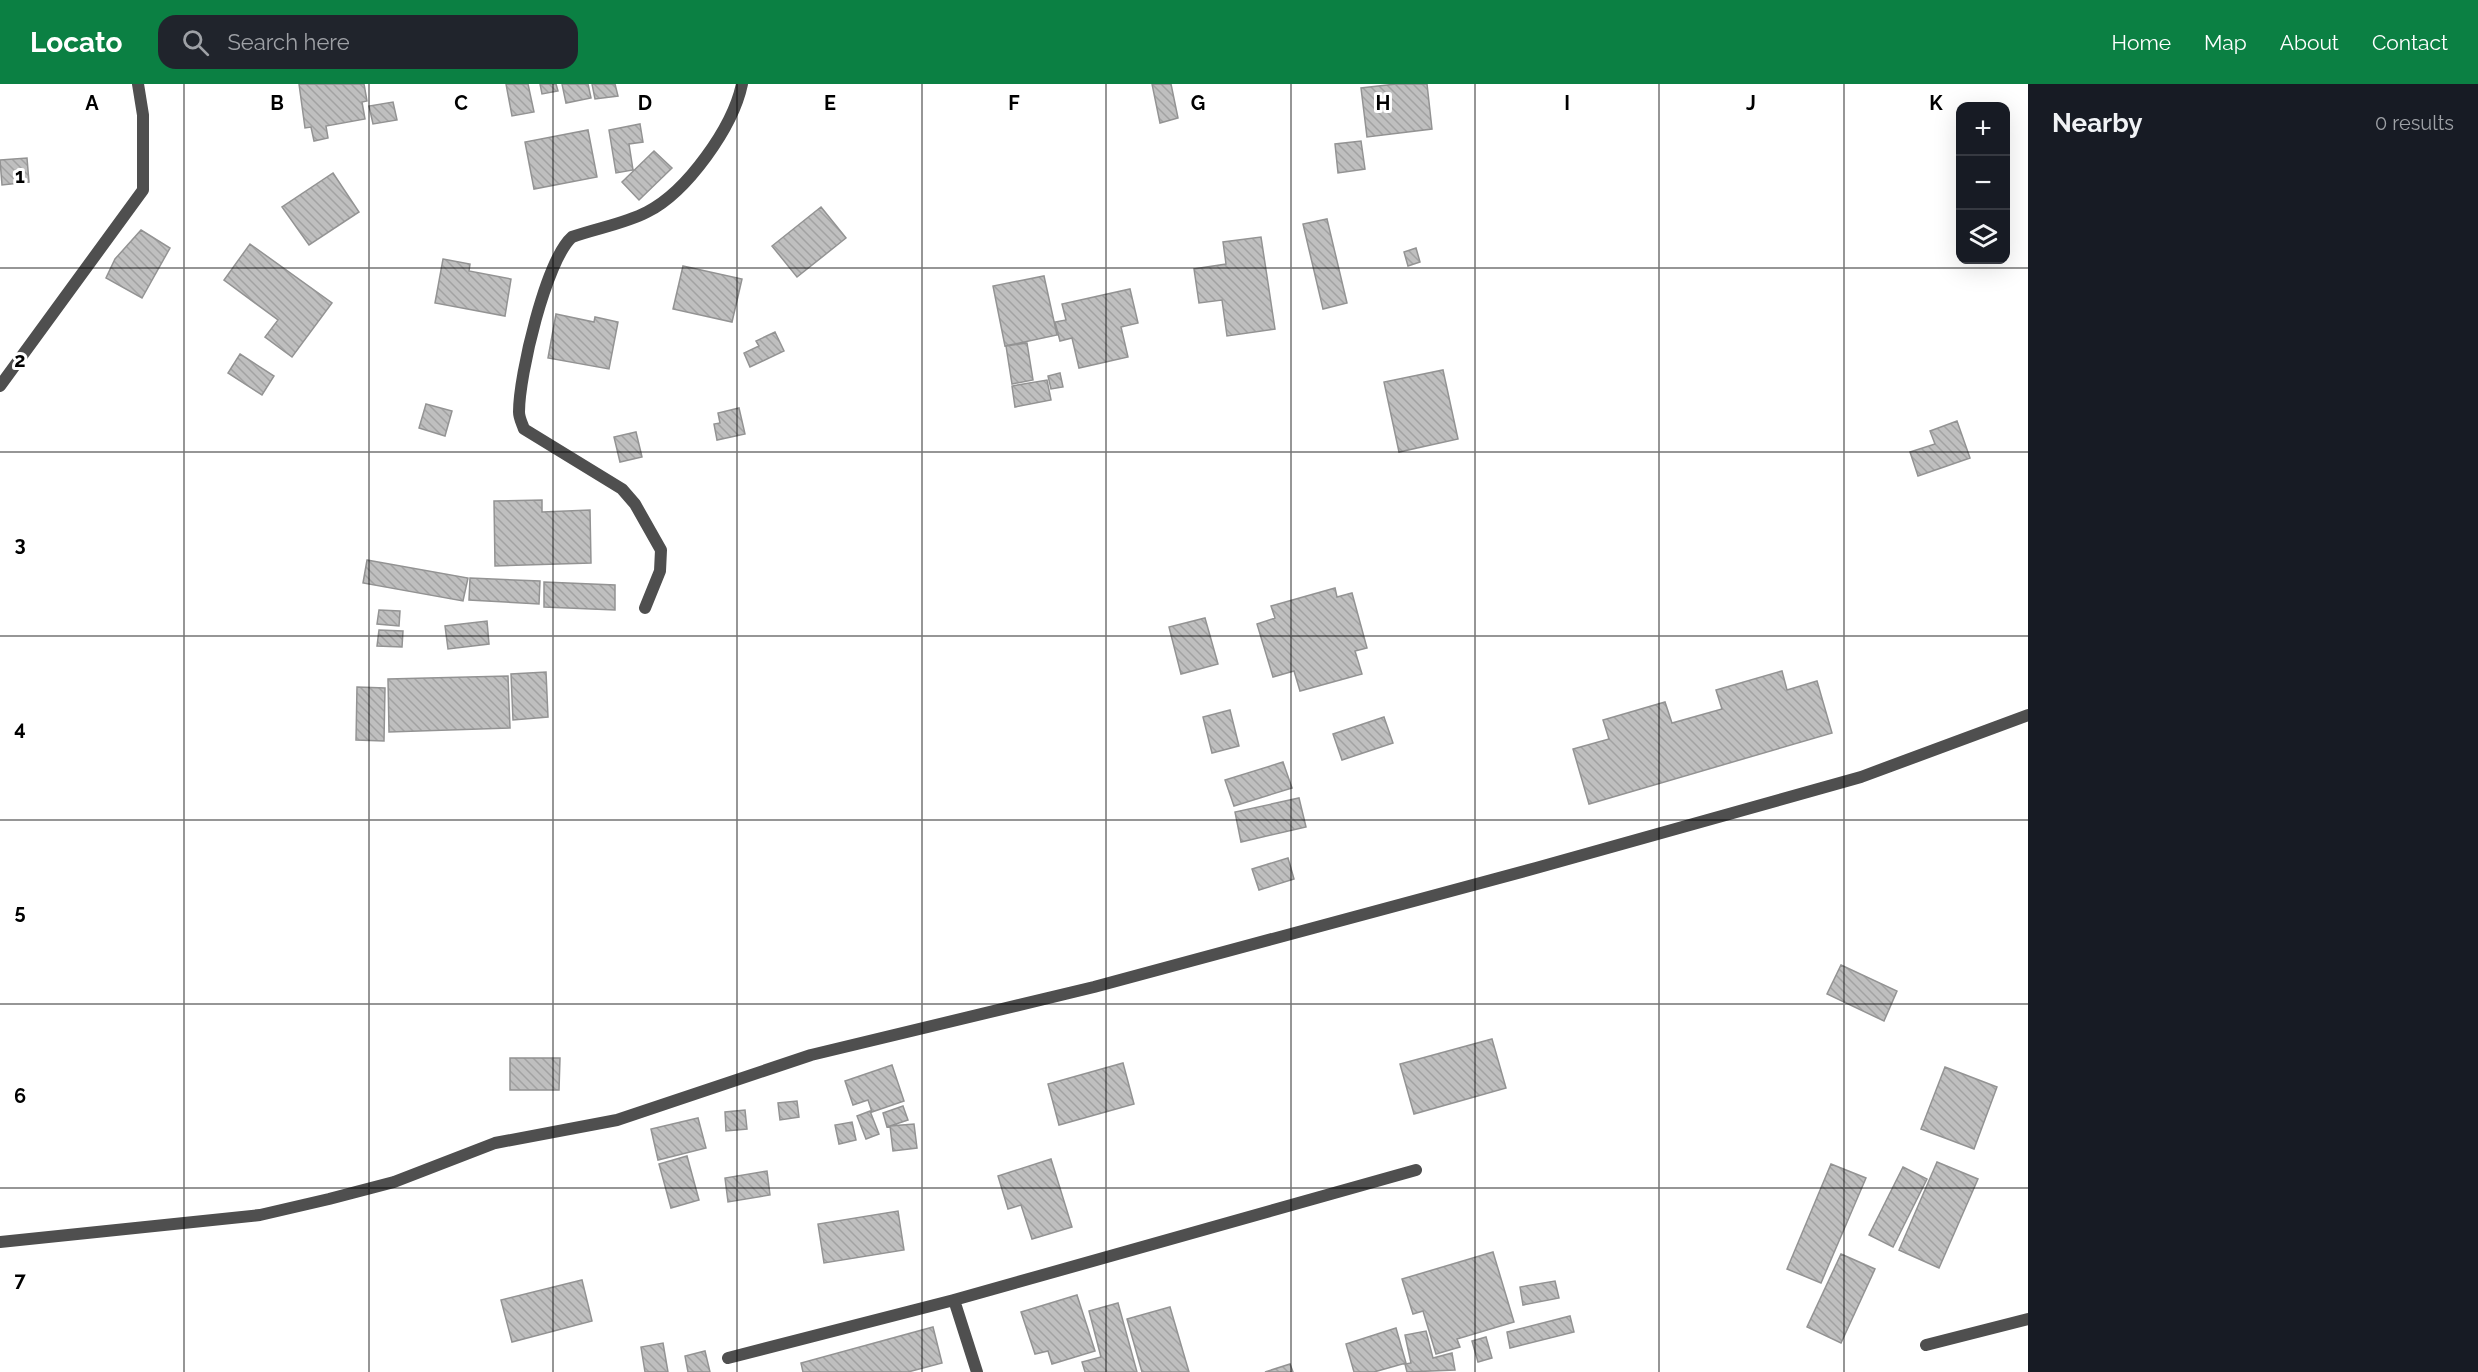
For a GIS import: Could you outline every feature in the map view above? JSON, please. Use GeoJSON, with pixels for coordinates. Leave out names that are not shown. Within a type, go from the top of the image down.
{"type":"FeatureCollection","features":[{"type":"Feature","properties":{"kind":"street"},"geometry":{"type":"LineString","coordinates":[[0,386],[143,190],[143,115],[138,84]]}},
{"type":"Feature","properties":{"kind":"street"},"geometry":{"type":"LineString","coordinates":[[645,608],[660,571],[661,550],[653,532],[622,489],[524,429],[519,415],[520,387],[542,299],[559,253],[566,243],[572,237],[648,212],[674,193],[707,154],[731,118],[742,84]]}},
{"type":"Feature","properties":{"kind":"street"},"geometry":{"type":"LineString","coordinates":[[0,1242],[260,1215],[329,1199],[394,1182],[495,1143],[616,1120],[811,1055],[1094,987],[1536,868],[1861,777],[2028,715]]}},
{"type":"Feature","properties":{"kind":"street"},"geometry":{"type":"LineString","coordinates":[[728,1358],[954,1300],[1416,1170]]}},
{"type":"Feature","properties":{"kind":"street"},"geometry":{"type":"LineString","coordinates":[[954,1300],[977,1372]]}},
{"type":"Feature","properties":{"kind":"street"},"geometry":{"type":"LineString","coordinates":[[1926,1345],[2028,1319]]}},
{"type":"Feature","properties":{"kind":"building"},"geometry":{"type":"Polygon","coordinates":[[[299,84],[364,84],[367,101],[362,102],[365,119],[326,126],[328,138],[314,141],[311,127],[305,128],[299,84]]]}},
{"type":"Feature","properties":{"kind":"building"},"geometry":{"type":"Polygon","coordinates":[[[506,84],[528,84],[534,112],[512,116],[506,84]]]}},
{"type":"Feature","properties":{"kind":"building"},"geometry":{"type":"Polygon","coordinates":[[[540,84],[556,84],[558,91],[542,94],[540,84]]]}},
{"type":"Feature","properties":{"kind":"building"},"geometry":{"type":"Polygon","coordinates":[[[562,84],[588,84],[591,98],[566,103],[562,84]]]}},
{"type":"Feature","properties":{"kind":"building"},"geometry":{"type":"Polygon","coordinates":[[[592,84],[615,84],[618,96],[595,99],[592,84]]]}},
{"type":"Feature","properties":{"kind":"building"},"geometry":{"type":"Polygon","coordinates":[[[1152,84],[1171,84],[1178,118],[1160,123],[1152,84]]]}},
{"type":"Feature","properties":{"kind":"building"},"geometry":{"type":"Polygon","coordinates":[[[1396,84],[1427,84],[1432,129],[1367,137],[1361,88],[1396,84]]]}},
{"type":"Feature","properties":{"kind":"building"},"geometry":{"type":"Polygon","coordinates":[[[393,102],[397,120],[373,124],[369,106],[393,102]]]}},
{"type":"Feature","properties":{"kind":"building"},"geometry":{"type":"Polygon","coordinates":[[[640,124],[643,142],[629,144],[633,170],[616,173],[609,130],[640,124]]]}},
{"type":"Feature","properties":{"kind":"building"},"geometry":{"type":"Polygon","coordinates":[[[588,130],[597,177],[534,189],[525,142],[588,130]]]}},
{"type":"Feature","properties":{"kind":"building"},"geometry":{"type":"Polygon","coordinates":[[[1361,141],[1365,169],[1338,173],[1335,144],[1361,141]]]}},
{"type":"Feature","properties":{"kind":"building"},"geometry":{"type":"Polygon","coordinates":[[[654,151],[672,168],[639,200],[622,182],[654,151]]]}},
{"type":"Feature","properties":{"kind":"building"},"geometry":{"type":"Polygon","coordinates":[[[27,158],[29,182],[2,185],[0,160],[27,158]]]}},
{"type":"Feature","properties":{"kind":"building"},"geometry":{"type":"Polygon","coordinates":[[[333,173],[359,212],[309,245],[282,207],[333,173]]]}},
{"type":"Feature","properties":{"kind":"building"},"geometry":{"type":"Polygon","coordinates":[[[821,207],[846,238],[797,277],[772,246],[821,207]]]}},
{"type":"Feature","properties":{"kind":"building"},"geometry":{"type":"Polygon","coordinates":[[[1327,219],[1347,303],[1323,309],[1303,224],[1327,219]]]}},
{"type":"Feature","properties":{"kind":"building"},"geometry":{"type":"Polygon","coordinates":[[[141,230],[170,248],[142,298],[106,278],[115,259],[141,230]]]}},
{"type":"Feature","properties":{"kind":"building"},"geometry":{"type":"Polygon","coordinates":[[[1261,237],[1275,329],[1227,336],[1222,300],[1199,303],[1194,269],[1226,264],[1223,242],[1261,237]]]}},
{"type":"Feature","properties":{"kind":"building"},"geometry":{"type":"Polygon","coordinates":[[[250,244],[332,303],[292,357],[265,337],[278,320],[224,280],[250,244]]]}},
{"type":"Feature","properties":{"kind":"building"},"geometry":{"type":"Polygon","coordinates":[[[1416,248],[1420,262],[1408,266],[1404,252],[1416,248]]]}},
{"type":"Feature","properties":{"kind":"building"},"geometry":{"type":"Polygon","coordinates":[[[443,259],[470,264],[469,271],[511,279],[505,316],[435,303],[443,259]]]}},
{"type":"Feature","properties":{"kind":"building"},"geometry":{"type":"Polygon","coordinates":[[[683,266],[742,279],[732,322],[673,309],[683,266]]]}},
{"type":"Feature","properties":{"kind":"building"},"geometry":{"type":"Polygon","coordinates":[[[1044,276],[1057,335],[1005,346],[993,286],[1044,276]]]}},
{"type":"Feature","properties":{"kind":"building"},"geometry":{"type":"Polygon","coordinates":[[[1130,289],[1138,323],[1121,327],[1128,357],[1079,368],[1072,338],[1060,341],[1055,322],[1066,320],[1062,304],[1130,289]]]}},
{"type":"Feature","properties":{"kind":"building"},"geometry":{"type":"Polygon","coordinates":[[[556,314],[594,322],[595,317],[618,322],[609,369],[548,358],[556,314]]]}},
{"type":"Feature","properties":{"kind":"building"},"geometry":{"type":"Polygon","coordinates":[[[775,332],[784,351],[750,367],[744,353],[759,346],[756,341],[775,332]]]}},
{"type":"Feature","properties":{"kind":"building"},"geometry":{"type":"Polygon","coordinates":[[[1027,343],[1033,380],[1012,384],[1006,346],[1027,343]]]}},
{"type":"Feature","properties":{"kind":"building"},"geometry":{"type":"Polygon","coordinates":[[[240,354],[274,376],[262,395],[228,373],[240,354]]]}},
{"type":"Feature","properties":{"kind":"building"},"geometry":{"type":"Polygon","coordinates":[[[1443,370],[1458,439],[1399,452],[1384,382],[1443,370]]]}},
{"type":"Feature","properties":{"kind":"building"},"geometry":{"type":"Polygon","coordinates":[[[1060,373],[1063,387],[1051,389],[1048,376],[1060,373]]]}},
{"type":"Feature","properties":{"kind":"building"},"geometry":{"type":"Polygon","coordinates":[[[1047,380],[1051,400],[1015,407],[1012,386],[1047,380]]]}},
{"type":"Feature","properties":{"kind":"building"},"geometry":{"type":"Polygon","coordinates":[[[426,404],[452,411],[445,436],[419,428],[426,404]]]}},
{"type":"Feature","properties":{"kind":"building"},"geometry":{"type":"Polygon","coordinates":[[[739,408],[745,434],[717,440],[714,424],[720,423],[718,413],[739,408]]]}},
{"type":"Feature","properties":{"kind":"building"},"geometry":{"type":"Polygon","coordinates":[[[1957,421],[1970,458],[1918,476],[1910,452],[1935,444],[1930,431],[1957,421]]]}},
{"type":"Feature","properties":{"kind":"building"},"geometry":{"type":"Polygon","coordinates":[[[636,432],[642,457],[620,462],[614,437],[636,432]]]}},
{"type":"Feature","properties":{"kind":"building"},"geometry":{"type":"Polygon","coordinates":[[[542,500],[542,512],[590,510],[591,563],[495,566],[494,501],[542,500]]]}},
{"type":"Feature","properties":{"kind":"building"},"geometry":{"type":"Polygon","coordinates":[[[367,560],[468,578],[463,601],[363,583],[367,560]]]}},
{"type":"Feature","properties":{"kind":"building"},"geometry":{"type":"Polygon","coordinates":[[[470,578],[540,581],[539,604],[469,600],[470,578]]]}},
{"type":"Feature","properties":{"kind":"building"},"geometry":{"type":"Polygon","coordinates":[[[544,582],[615,585],[615,610],[544,607],[544,582]]]}},
{"type":"Feature","properties":{"kind":"building"},"geometry":{"type":"Polygon","coordinates":[[[1335,588],[1337,597],[1352,593],[1367,648],[1355,651],[1362,674],[1300,691],[1294,671],[1273,677],[1257,624],[1275,618],[1271,606],[1335,588]]]}},
{"type":"Feature","properties":{"kind":"building"},"geometry":{"type":"Polygon","coordinates":[[[379,610],[400,611],[399,626],[377,624],[379,610]]]}},
{"type":"Feature","properties":{"kind":"building"},"geometry":{"type":"Polygon","coordinates":[[[1205,618],[1218,664],[1181,674],[1169,627],[1205,618]]]}},
{"type":"Feature","properties":{"kind":"building"},"geometry":{"type":"Polygon","coordinates":[[[487,621],[489,644],[448,649],[445,626],[487,621]]]}},
{"type":"Feature","properties":{"kind":"building"},"geometry":{"type":"Polygon","coordinates":[[[379,630],[403,631],[402,647],[377,646],[379,630]]]}},
{"type":"Feature","properties":{"kind":"building"},"geometry":{"type":"Polygon","coordinates":[[[1782,671],[1787,690],[1817,681],[1832,733],[1589,804],[1573,749],[1609,739],[1603,720],[1665,702],[1672,723],[1722,709],[1716,690],[1782,671]]]}},
{"type":"Feature","properties":{"kind":"building"},"geometry":{"type":"Polygon","coordinates":[[[546,672],[548,717],[513,720],[511,674],[546,672]]]}},
{"type":"Feature","properties":{"kind":"building"},"geometry":{"type":"Polygon","coordinates":[[[508,676],[510,728],[389,732],[388,679],[508,676]]]}},
{"type":"Feature","properties":{"kind":"building"},"geometry":{"type":"Polygon","coordinates":[[[357,687],[385,688],[384,741],[356,740],[357,687]]]}},
{"type":"Feature","properties":{"kind":"building"},"geometry":{"type":"Polygon","coordinates":[[[1230,710],[1239,746],[1212,753],[1203,717],[1230,710]]]}},
{"type":"Feature","properties":{"kind":"building"},"geometry":{"type":"Polygon","coordinates":[[[1384,717],[1393,743],[1342,760],[1333,734],[1384,717]]]}},
{"type":"Feature","properties":{"kind":"building"},"geometry":{"type":"Polygon","coordinates":[[[1283,762],[1292,788],[1234,806],[1225,780],[1283,762]]]}},
{"type":"Feature","properties":{"kind":"building"},"geometry":{"type":"Polygon","coordinates":[[[1299,798],[1306,827],[1241,842],[1235,812],[1299,798]]]}},
{"type":"Feature","properties":{"kind":"building"},"geometry":{"type":"Polygon","coordinates":[[[1288,858],[1294,879],[1259,890],[1252,869],[1288,858]]]}},
{"type":"Feature","properties":{"kind":"building"},"geometry":{"type":"Polygon","coordinates":[[[1841,965],[1897,991],[1884,1021],[1827,994],[1841,965]]]}},
{"type":"Feature","properties":{"kind":"building"},"geometry":{"type":"Polygon","coordinates":[[[1492,1039],[1506,1088],[1414,1114],[1400,1064],[1492,1039]]]}},
{"type":"Feature","properties":{"kind":"building"},"geometry":{"type":"Polygon","coordinates":[[[510,1058],[560,1058],[559,1090],[510,1090],[510,1058]]]}},
{"type":"Feature","properties":{"kind":"building"},"geometry":{"type":"Polygon","coordinates":[[[1123,1063],[1134,1104],[1059,1125],[1048,1084],[1123,1063]]]}},
{"type":"Feature","properties":{"kind":"building"},"geometry":{"type":"Polygon","coordinates":[[[892,1065],[904,1101],[872,1112],[868,1100],[853,1105],[845,1081],[892,1065]]]}},
{"type":"Feature","properties":{"kind":"building"},"geometry":{"type":"Polygon","coordinates":[[[1945,1067],[1997,1087],[1974,1149],[1921,1129],[1945,1067]]]}},
{"type":"Feature","properties":{"kind":"building"},"geometry":{"type":"Polygon","coordinates":[[[797,1101],[799,1117],[780,1120],[778,1103],[797,1101]]]}},
{"type":"Feature","properties":{"kind":"building"},"geometry":{"type":"Polygon","coordinates":[[[903,1106],[908,1120],[887,1127],[883,1113],[903,1106]]]}},
{"type":"Feature","properties":{"kind":"building"},"geometry":{"type":"Polygon","coordinates":[[[745,1110],[747,1129],[726,1131],[725,1112],[745,1110]]]}},
{"type":"Feature","properties":{"kind":"building"},"geometry":{"type":"Polygon","coordinates":[[[870,1111],[879,1134],[866,1139],[857,1116],[870,1111]]]}},
{"type":"Feature","properties":{"kind":"building"},"geometry":{"type":"Polygon","coordinates":[[[698,1118],[706,1148],[658,1160],[651,1129],[698,1118]]]}},
{"type":"Feature","properties":{"kind":"building"},"geometry":{"type":"Polygon","coordinates":[[[852,1122],[856,1140],[839,1144],[835,1125],[852,1122]]]}},
{"type":"Feature","properties":{"kind":"building"},"geometry":{"type":"Polygon","coordinates":[[[914,1124],[917,1148],[893,1151],[890,1126],[914,1124]]]}},
{"type":"Feature","properties":{"kind":"building"},"geometry":{"type":"Polygon","coordinates":[[[687,1156],[699,1200],[671,1208],[659,1164],[687,1156]]]}},
{"type":"Feature","properties":{"kind":"building"},"geometry":{"type":"Polygon","coordinates":[[[1051,1159],[1072,1227],[1032,1239],[1021,1205],[1008,1209],[998,1176],[1051,1159]]]}},
{"type":"Feature","properties":{"kind":"building"},"geometry":{"type":"Polygon","coordinates":[[[1937,1162],[1978,1179],[1939,1268],[1899,1250],[1937,1162]]]}},
{"type":"Feature","properties":{"kind":"building"},"geometry":{"type":"Polygon","coordinates":[[[1831,1164],[1866,1178],[1821,1283],[1787,1269],[1831,1164]]]}},
{"type":"Feature","properties":{"kind":"building"},"geometry":{"type":"Polygon","coordinates":[[[1903,1167],[1927,1179],[1893,1247],[1869,1235],[1903,1167]]]}},
{"type":"Feature","properties":{"kind":"building"},"geometry":{"type":"Polygon","coordinates":[[[767,1171],[770,1195],[728,1202],[725,1178],[767,1171]]]}},
{"type":"Feature","properties":{"kind":"building"},"geometry":{"type":"Polygon","coordinates":[[[898,1211],[904,1250],[824,1263],[818,1224],[898,1211]]]}},
{"type":"Feature","properties":{"kind":"building"},"geometry":{"type":"Polygon","coordinates":[[[1493,1252],[1514,1322],[1457,1339],[1460,1347],[1436,1354],[1423,1311],[1413,1314],[1402,1279],[1493,1252]]]}},
{"type":"Feature","properties":{"kind":"building"},"geometry":{"type":"Polygon","coordinates":[[[1841,1254],[1875,1269],[1841,1343],[1807,1327],[1841,1254]]]}},
{"type":"Feature","properties":{"kind":"building"},"geometry":{"type":"Polygon","coordinates":[[[582,1280],[592,1321],[512,1342],[501,1300],[582,1280]]]}},
{"type":"Feature","properties":{"kind":"building"},"geometry":{"type":"Polygon","coordinates":[[[1555,1281],[1559,1298],[1523,1305],[1520,1287],[1555,1281]]]}},
{"type":"Feature","properties":{"kind":"building"},"geometry":{"type":"Polygon","coordinates":[[[1077,1295],[1095,1351],[1052,1364],[1048,1351],[1035,1354],[1021,1312],[1077,1295]]]}},
{"type":"Feature","properties":{"kind":"building"},"geometry":{"type":"Polygon","coordinates":[[[1118,1303],[1137,1372],[1085,1372],[1082,1362],[1101,1357],[1089,1311],[1118,1303]]]}},
{"type":"Feature","properties":{"kind":"building"},"geometry":{"type":"Polygon","coordinates":[[[1170,1307],[1189,1372],[1142,1372],[1127,1319],[1170,1307]]]}},
{"type":"Feature","properties":{"kind":"building"},"geometry":{"type":"Polygon","coordinates":[[[1570,1316],[1574,1332],[1510,1348],[1507,1332],[1570,1316]]]}},
{"type":"Feature","properties":{"kind":"building"},"geometry":{"type":"Polygon","coordinates":[[[933,1327],[942,1363],[908,1372],[803,1372],[801,1363],[933,1327]]]}},
{"type":"Feature","properties":{"kind":"building"},"geometry":{"type":"Polygon","coordinates":[[[1396,1328],[1406,1363],[1374,1372],[1354,1372],[1346,1344],[1396,1328]]]}},
{"type":"Feature","properties":{"kind":"building"},"geometry":{"type":"Polygon","coordinates":[[[1426,1331],[1433,1358],[1452,1353],[1455,1370],[1407,1372],[1405,1364],[1411,1363],[1405,1335],[1426,1331]]]}},
{"type":"Feature","properties":{"kind":"building"},"geometry":{"type":"Polygon","coordinates":[[[1486,1337],[1492,1358],[1478,1362],[1472,1341],[1486,1337]]]}},
{"type":"Feature","properties":{"kind":"building"},"geometry":{"type":"Polygon","coordinates":[[[663,1343],[668,1372],[645,1372],[641,1347],[663,1343]]]}},
{"type":"Feature","properties":{"kind":"building"},"geometry":{"type":"Polygon","coordinates":[[[705,1351],[710,1372],[688,1372],[685,1356],[705,1351]]]}},
{"type":"Feature","properties":{"kind":"building"},"geometry":{"type":"Polygon","coordinates":[[[1290,1364],[1293,1372],[1265,1372],[1290,1364]]]}}]}
